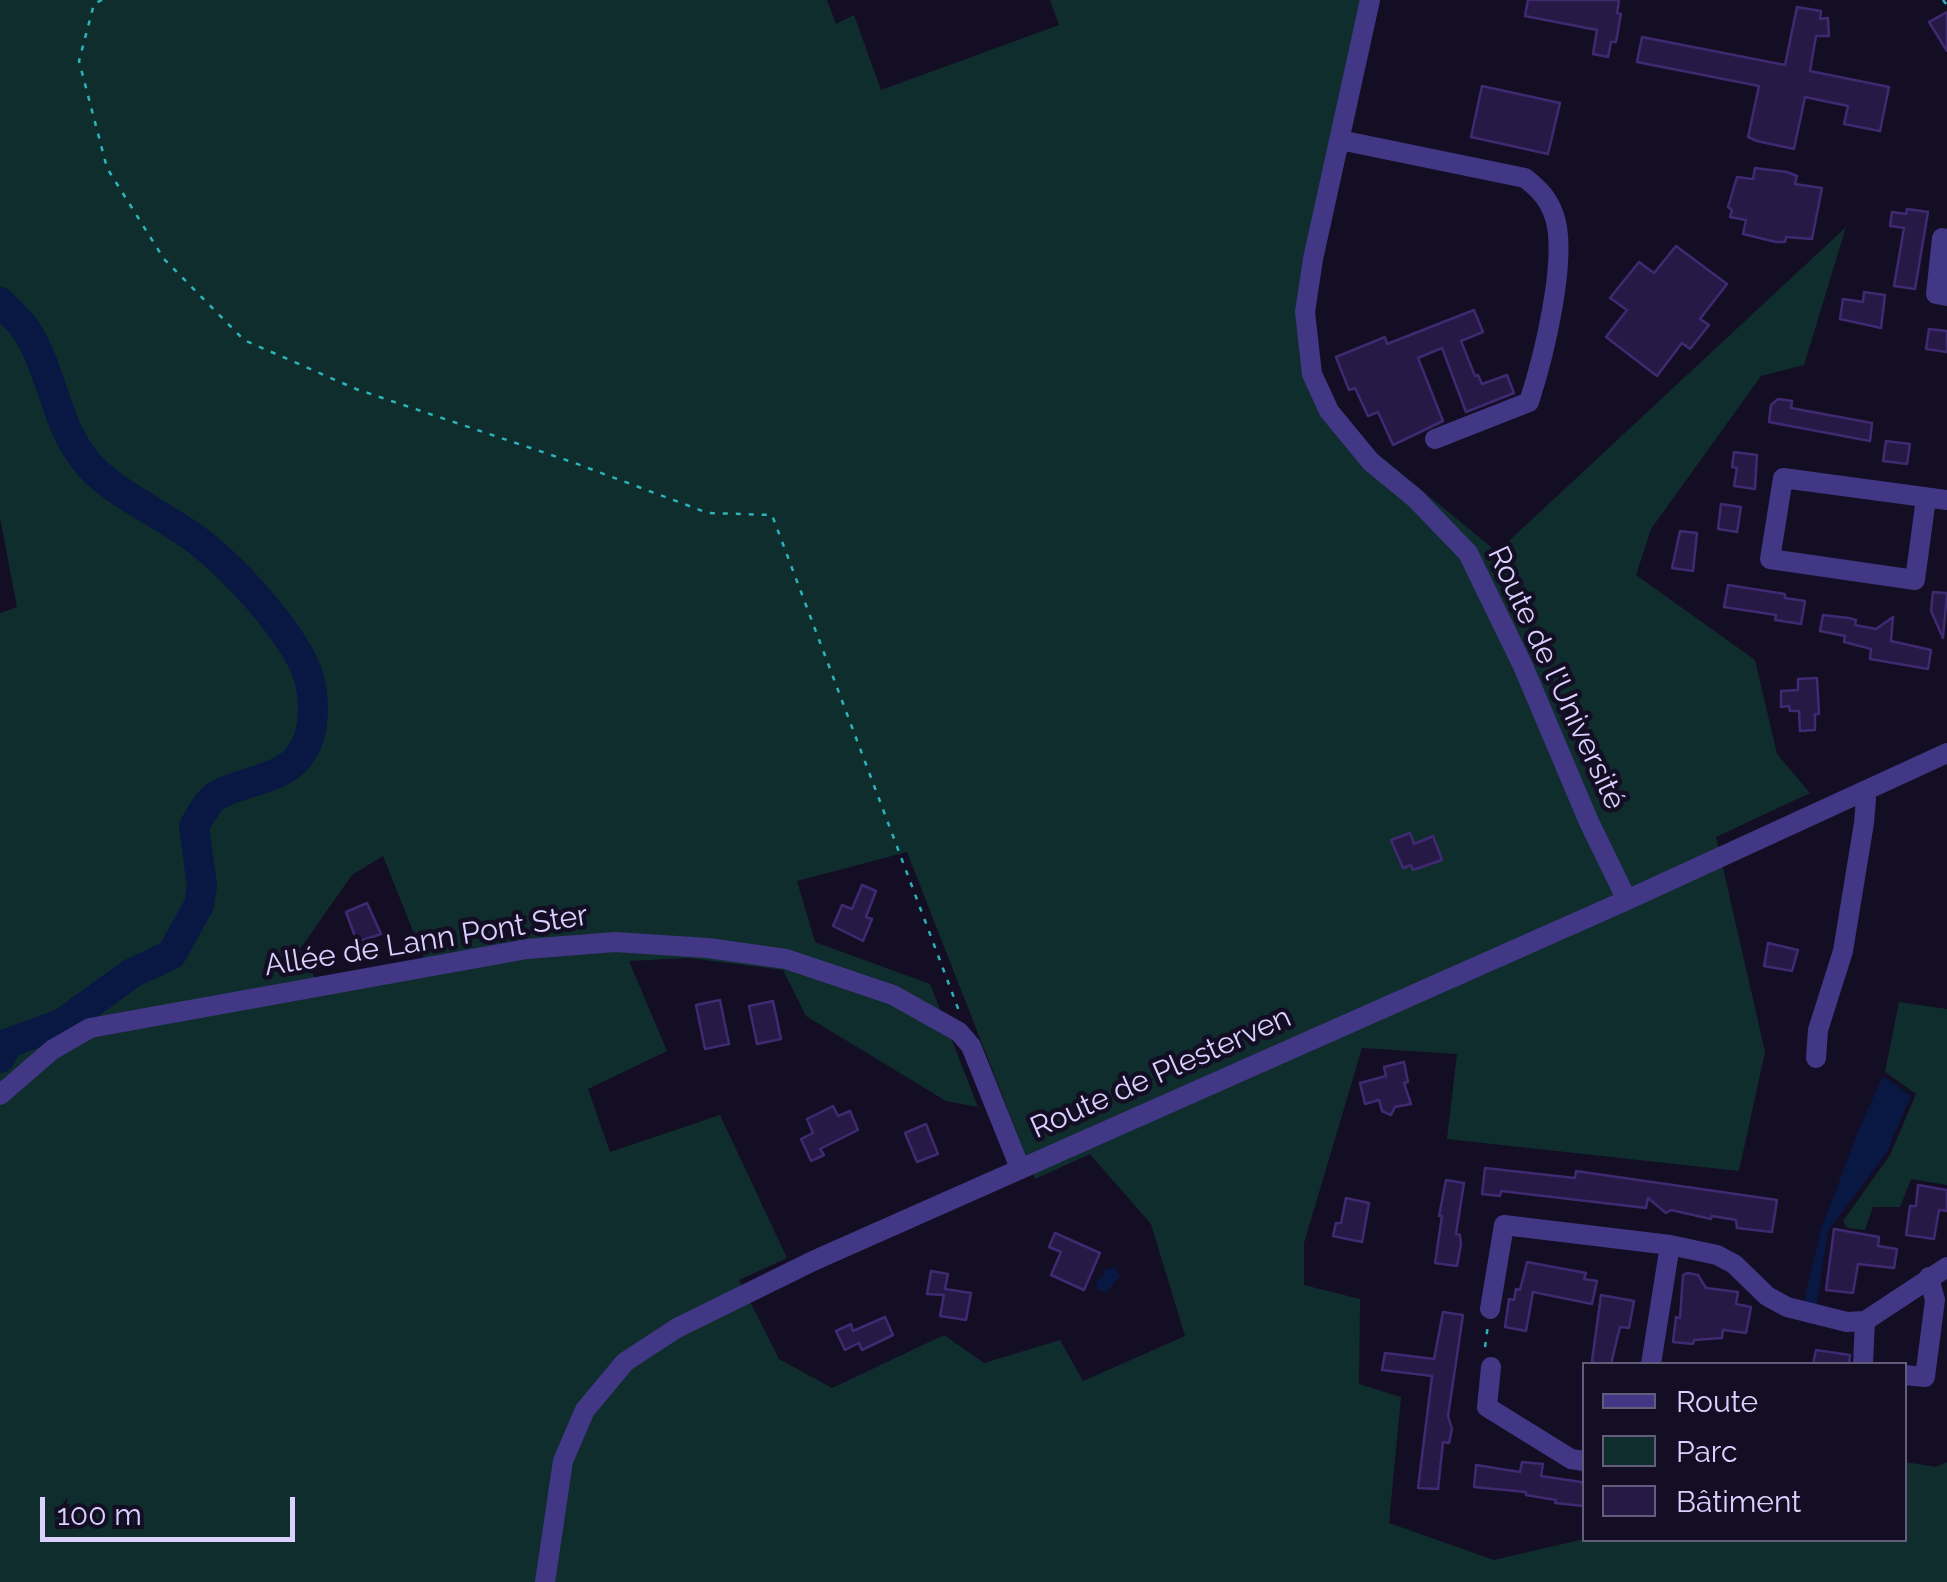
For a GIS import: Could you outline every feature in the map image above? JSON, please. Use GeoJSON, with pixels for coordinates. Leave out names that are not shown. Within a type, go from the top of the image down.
{"type":"FeatureCollection","features":[{"type":"Feature","properties":{"kind":"street","name":"Route de l'Université"},"geometry":{"type":"LineString","coordinates":[[1370,0],[1313,259],[1305,312],[1312,374],[1330,411],[1371,462],[1415,498],[1468,553],[1627,900]]}},
{"type":"Feature","properties":{"kind":"street"},"geometry":{"type":"LineString","coordinates":[[1340,140],[1525,178],[1543,192],[1555,216],[1560,250],[1546,350],[1528,402],[1436,439]]}},
{"type":"Feature","properties":{"kind":"street"},"geometry":{"type":"LineString","coordinates":[[1947,239],[1942,238],[1936,294],[1947,296]]}},
{"type":"Feature","properties":{"kind":"street"},"geometry":{"type":"LineString","coordinates":[[1782,478],[1937,499],[1915,580],[1770,559],[1782,478]]}},
{"type":"Feature","properties":{"kind":"street","name":"Route de Plesterven"},"geometry":{"type":"LineString","coordinates":[[545,1582],[563,1461],[585,1410],[625,1362],[677,1328],[1020,1168],[1947,754]]}},
{"type":"Feature","properties":{"kind":"street"},"geometry":{"type":"LineString","coordinates":[[1816,1058],[1818,1030],[1843,951],[1864,823],[1863,792]]}},
{"type":"Feature","properties":{"kind":"street","name":"Allée de Lann Pont Ster"},"geometry":{"type":"LineString","coordinates":[[0,1095],[52,1050],[90,1028],[527,949],[614,942],[708,948],[786,960],[893,996],[960,1032]]}},
{"type":"Feature","properties":{"kind":"street"},"geometry":{"type":"LineString","coordinates":[[960,1032],[971,1046],[1020,1168]]}},
{"type":"Feature","properties":{"kind":"street"},"geometry":{"type":"LineString","coordinates":[[1490,1309],[1504,1225],[1670,1245],[1718,1255],[1787,1307],[1847,1322],[1865,1322],[1938,1272]]}},
{"type":"Feature","properties":{"kind":"street"},"geometry":{"type":"LineString","coordinates":[[1651,1362],[1670,1245]]}},
{"type":"Feature","properties":{"kind":"street"},"geometry":{"type":"LineString","coordinates":[[1907,1375],[1925,1377],[1938,1272]]}},
{"type":"Feature","properties":{"kind":"street"},"geometry":{"type":"LineString","coordinates":[[1863,1362],[1865,1322]]}},
{"type":"Feature","properties":{"kind":"street"},"geometry":{"type":"LineString","coordinates":[[1491,1367],[1487,1407],[1571,1460],[1582,1460]]}},
{"type":"Feature","properties":{"kind":"path"},"geometry":{"type":"LineString","coordinates":[[102,0],[94,4],[80,61],[108,168],[164,259],[244,340],[356,389],[572,462],[708,514],[772,516],[961,1016],[960,1032]]}},
{"type":"Feature","properties":{"kind":"path"},"geometry":{"type":"LineString","coordinates":[[1944,0],[1947,6]]}},
{"type":"Feature","properties":{"kind":"path"},"geometry":{"type":"LineString","coordinates":[[1490,1309],[1484,1352],[1491,1367]]}},
{"type":"Feature","properties":{"kind":"green space"},"geometry":{"type":"Polygon","coordinates":[[[0,0],[827,0],[836,24],[854,15],[881,90],[1059,25],[1050,0],[1377,0],[1312,300],[1319,369],[1336,407],[1362,441],[1497,552],[1846,227],[1804,365],[1761,376],[1651,529],[1636,575],[1755,660],[1777,754],[1810,793],[1716,837],[1765,1052],[1739,1171],[1447,1139],[1457,1054],[1362,1048],[1304,1243],[1304,1285],[1360,1299],[1359,1384],[1401,1397],[1389,1523],[1494,1560],[1582,1539],[1907,1542],[1907,1462],[1936,1467],[1947,1462],[1947,1582],[0,1582],[0,613],[17,607],[0,518],[0,0]],[[907,852],[797,881],[815,942],[930,984],[978,1107],[946,1101],[806,1016],[783,970],[688,958],[629,961],[667,1051],[588,1089],[610,1152],[720,1115],[787,1258],[739,1280],[779,1359],[832,1388],[944,1335],[984,1363],[1060,1340],[1083,1381],[1185,1336],[1151,1224],[1090,1154],[1035,1179],[907,852]],[[383,856],[352,875],[300,949],[323,993],[431,976],[383,856]]]}},
{"type":"Feature","properties":{"kind":"green space"},"geometry":{"type":"Polygon","coordinates":[[[1899,1002],[1947,1009],[1947,1185],[1911,1179],[1900,1207],[1873,1207],[1865,1230],[1847,1228],[1843,1221],[1890,1155],[1916,1094],[1885,1072],[1899,1002]]]}},
{"type":"Feature","properties":{"kind":"water"},"geometry":{"type":"Polygon","coordinates":[[[1883,1076],[1911,1096],[1887,1152],[1828,1231],[1816,1308],[1803,1306],[1821,1229],[1883,1076]]]}},
{"type":"Feature","properties":{"kind":"water"},"geometry":{"type":"Polygon","coordinates":[[[1115,1267],[1120,1276],[1106,1293],[1097,1289],[1096,1281],[1103,1277],[1104,1270],[1115,1267]]]}},
{"type":"Feature","properties":{"kind":"building"},"geometry":{"type":"Polygon","coordinates":[[[1528,0],[1619,0],[1616,42],[1611,42],[1608,57],[1593,54],[1597,30],[1525,16],[1528,0]]]}},
{"type":"Feature","properties":{"kind":"building"},"geometry":{"type":"Polygon","coordinates":[[[1797,7],[1821,11],[1820,19],[1828,18],[1829,36],[1816,36],[1810,71],[1889,87],[1880,131],[1844,124],[1848,106],[1805,97],[1794,149],[1757,141],[1748,137],[1759,86],[1637,62],[1642,37],[1785,65],[1797,7]]]}},
{"type":"Feature","properties":{"kind":"building"},"geometry":{"type":"Polygon","coordinates":[[[1947,12],[1947,51],[1929,22],[1947,12]]]}},
{"type":"Feature","properties":{"kind":"building"},"geometry":{"type":"Polygon","coordinates":[[[1482,86],[1560,103],[1548,154],[1471,137],[1482,86]]]}},
{"type":"Feature","properties":{"kind":"building"},"geometry":{"type":"Polygon","coordinates":[[[1755,168],[1787,172],[1797,176],[1795,184],[1822,188],[1812,239],[1786,237],[1785,242],[1776,242],[1743,234],[1746,220],[1730,217],[1732,210],[1728,207],[1737,177],[1753,179],[1755,168]]]}},
{"type":"Feature","properties":{"kind":"building"},"geometry":{"type":"Polygon","coordinates":[[[1907,209],[1928,212],[1915,289],[1894,286],[1904,228],[1890,226],[1892,212],[1906,214],[1907,209]]]}},
{"type":"Feature","properties":{"kind":"building"},"geometry":{"type":"Polygon","coordinates":[[[1676,246],[1727,284],[1700,319],[1709,325],[1690,349],[1682,343],[1657,376],[1606,337],[1627,310],[1610,298],[1639,262],[1654,273],[1676,246]]]}},
{"type":"Feature","properties":{"kind":"building"},"geometry":{"type":"Polygon","coordinates":[[[1864,292],[1885,295],[1881,328],[1840,319],[1843,299],[1863,302],[1864,292]]]}},
{"type":"Feature","properties":{"kind":"building"},"geometry":{"type":"Polygon","coordinates":[[[1474,310],[1483,332],[1461,341],[1475,376],[1482,384],[1507,375],[1514,393],[1466,412],[1442,348],[1418,358],[1443,421],[1393,445],[1378,412],[1368,416],[1355,388],[1349,390],[1336,357],[1385,337],[1387,344],[1474,310]]]}},
{"type":"Feature","properties":{"kind":"building"},"geometry":{"type":"Polygon","coordinates":[[[1929,329],[1947,331],[1947,352],[1926,349],[1929,329]]]}},
{"type":"Feature","properties":{"kind":"building"},"geometry":{"type":"Polygon","coordinates":[[[1778,399],[1792,401],[1791,408],[1872,423],[1870,441],[1769,422],[1771,405],[1778,399]]]}},
{"type":"Feature","properties":{"kind":"building"},"geometry":{"type":"Polygon","coordinates":[[[1886,441],[1910,444],[1907,464],[1883,461],[1886,441]]]}},
{"type":"Feature","properties":{"kind":"building"},"geometry":{"type":"Polygon","coordinates":[[[1734,452],[1757,455],[1755,489],[1734,486],[1734,452]]]}},
{"type":"Feature","properties":{"kind":"building"},"geometry":{"type":"Polygon","coordinates":[[[1721,504],[1741,507],[1737,532],[1718,529],[1721,504]]]}},
{"type":"Feature","properties":{"kind":"building"},"geometry":{"type":"Polygon","coordinates":[[[1680,531],[1697,533],[1693,571],[1672,568],[1680,531]]]}},
{"type":"Feature","properties":{"kind":"building"},"geometry":{"type":"Polygon","coordinates":[[[1728,585],[1805,601],[1801,624],[1775,620],[1776,615],[1724,607],[1728,585]]]}},
{"type":"Feature","properties":{"kind":"building"},"geometry":{"type":"Polygon","coordinates":[[[1933,592],[1947,593],[1943,638],[1931,611],[1933,592]]]}},
{"type":"Feature","properties":{"kind":"building"},"geometry":{"type":"Polygon","coordinates":[[[1823,615],[1849,618],[1856,620],[1855,625],[1876,629],[1893,617],[1891,641],[1931,650],[1928,669],[1870,659],[1871,649],[1844,642],[1845,636],[1820,631],[1823,615]]]}},
{"type":"Feature","properties":{"kind":"building"},"geometry":{"type":"Polygon","coordinates":[[[1817,678],[1819,714],[1815,714],[1815,730],[1800,731],[1799,711],[1781,707],[1781,691],[1798,690],[1798,679],[1817,678]]]}},
{"type":"Feature","properties":{"kind":"building"},"geometry":{"type":"Polygon","coordinates":[[[1410,833],[1414,844],[1433,836],[1442,860],[1413,870],[1411,865],[1403,868],[1391,840],[1410,833]]]}},
{"type":"Feature","properties":{"kind":"building"},"geometry":{"type":"Polygon","coordinates":[[[862,885],[876,891],[866,917],[872,919],[863,941],[833,926],[842,905],[852,909],[862,885]]]}},
{"type":"Feature","properties":{"kind":"building"},"geometry":{"type":"Polygon","coordinates":[[[367,903],[381,934],[357,942],[346,912],[367,903]]]}},
{"type":"Feature","properties":{"kind":"building"},"geometry":{"type":"Polygon","coordinates":[[[1768,943],[1798,950],[1792,971],[1764,966],[1768,943]]]}},
{"type":"Feature","properties":{"kind":"building"},"geometry":{"type":"Polygon","coordinates":[[[720,1000],[729,1044],[705,1049],[696,1005],[720,1000]]]}},
{"type":"Feature","properties":{"kind":"building"},"geometry":{"type":"Polygon","coordinates":[[[773,1001],[781,1039],[757,1044],[749,1006],[773,1001]]]}},
{"type":"Feature","properties":{"kind":"building"},"geometry":{"type":"Polygon","coordinates":[[[1404,1062],[1408,1082],[1404,1083],[1411,1104],[1395,1107],[1391,1115],[1382,1111],[1379,1100],[1365,1104],[1360,1083],[1386,1076],[1384,1067],[1404,1062]]]}},
{"type":"Feature","properties":{"kind":"building"},"geometry":{"type":"Polygon","coordinates":[[[833,1106],[838,1116],[850,1111],[858,1130],[820,1149],[824,1155],[811,1161],[801,1139],[813,1133],[807,1119],[833,1106]]]}},
{"type":"Feature","properties":{"kind":"building"},"geometry":{"type":"Polygon","coordinates":[[[926,1124],[938,1154],[917,1162],[905,1133],[926,1124]]]}},
{"type":"Feature","properties":{"kind":"building"},"geometry":{"type":"Polygon","coordinates":[[[1485,1168],[1575,1178],[1576,1171],[1777,1200],[1772,1232],[1737,1228],[1736,1220],[1671,1210],[1666,1213],[1648,1198],[1646,1208],[1501,1191],[1500,1196],[1482,1194],[1485,1168]]]}},
{"type":"Feature","properties":{"kind":"building"},"geometry":{"type":"Polygon","coordinates":[[[1446,1180],[1464,1183],[1456,1234],[1460,1235],[1461,1244],[1457,1266],[1435,1263],[1446,1180]]]}},
{"type":"Feature","properties":{"kind":"building"},"geometry":{"type":"Polygon","coordinates":[[[1918,1185],[1947,1190],[1947,1211],[1939,1210],[1934,1239],[1906,1235],[1918,1185]]]}},
{"type":"Feature","properties":{"kind":"building"},"geometry":{"type":"Polygon","coordinates":[[[1346,1198],[1369,1203],[1362,1242],[1333,1236],[1336,1223],[1341,1223],[1346,1198]]]}},
{"type":"Feature","properties":{"kind":"building"},"geometry":{"type":"Polygon","coordinates":[[[1834,1229],[1879,1237],[1878,1246],[1897,1249],[1894,1268],[1858,1264],[1853,1293],[1826,1290],[1834,1229]]]}},
{"type":"Feature","properties":{"kind":"building"},"geometry":{"type":"Polygon","coordinates":[[[1055,1233],[1100,1253],[1084,1290],[1051,1275],[1061,1252],[1049,1247],[1055,1233]]]}},
{"type":"Feature","properties":{"kind":"building"},"geometry":{"type":"Polygon","coordinates":[[[1527,1262],[1586,1273],[1584,1279],[1597,1281],[1592,1304],[1533,1292],[1526,1331],[1505,1327],[1509,1299],[1514,1300],[1516,1289],[1520,1290],[1527,1262]]]}},
{"type":"Feature","properties":{"kind":"building"},"geometry":{"type":"Polygon","coordinates":[[[931,1271],[948,1274],[945,1289],[971,1293],[966,1320],[940,1316],[944,1295],[927,1294],[931,1271]]]}},
{"type":"Feature","properties":{"kind":"building"},"geometry":{"type":"Polygon","coordinates":[[[1683,1275],[1698,1275],[1706,1288],[1738,1292],[1736,1304],[1751,1307],[1746,1333],[1723,1330],[1722,1338],[1694,1340],[1693,1344],[1673,1342],[1676,1317],[1680,1318],[1683,1275]]]}},
{"type":"Feature","properties":{"kind":"building"},"geometry":{"type":"Polygon","coordinates":[[[1601,1295],[1634,1301],[1629,1328],[1620,1327],[1611,1362],[1592,1361],[1601,1295]]]}},
{"type":"Feature","properties":{"kind":"building"},"geometry":{"type":"Polygon","coordinates":[[[1443,1312],[1463,1315],[1448,1416],[1452,1429],[1449,1443],[1443,1442],[1438,1489],[1418,1488],[1432,1376],[1382,1370],[1385,1353],[1434,1359],[1443,1312]]]}},
{"type":"Feature","properties":{"kind":"building"},"geometry":{"type":"Polygon","coordinates":[[[885,1317],[893,1335],[862,1350],[859,1343],[845,1350],[836,1331],[851,1324],[853,1331],[885,1317]]]}},
{"type":"Feature","properties":{"kind":"building"},"geometry":{"type":"Polygon","coordinates":[[[1816,1350],[1850,1355],[1849,1362],[1813,1362],[1816,1350]]]}},
{"type":"Feature","properties":{"kind":"building"},"geometry":{"type":"Polygon","coordinates":[[[1522,1462],[1543,1464],[1541,1476],[1581,1482],[1582,1506],[1555,1503],[1556,1500],[1526,1492],[1474,1487],[1476,1465],[1520,1472],[1522,1462]]]}},
{"type":"Feature","properties":{"kind":"waterway"},"geometry":{"type":"LineString","coordinates":[[0,302],[23,326],[35,347],[78,451],[114,487],[202,544],[259,600],[304,665],[313,712],[308,740],[292,764],[269,777],[216,796],[194,826],[202,886],[199,905],[171,955],[132,973],[63,1023],[8,1043],[0,1058]]}}]}
